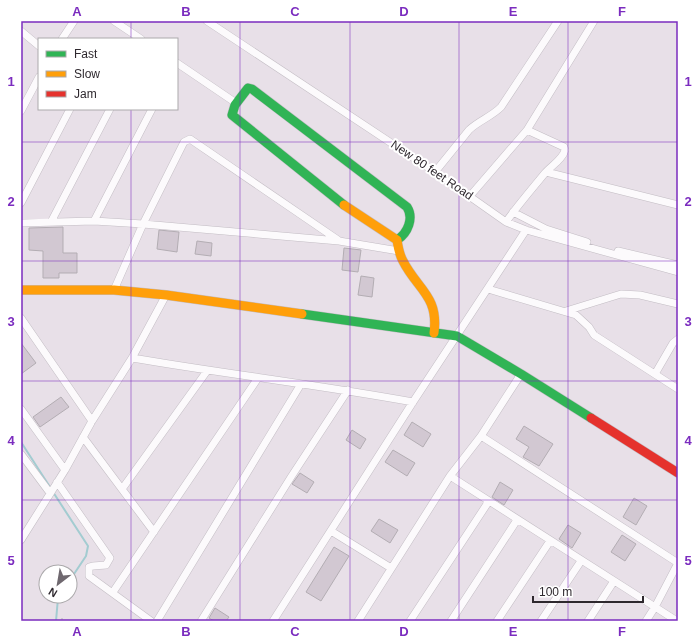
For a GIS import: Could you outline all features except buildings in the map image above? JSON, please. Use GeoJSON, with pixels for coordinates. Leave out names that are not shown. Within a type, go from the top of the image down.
{"type":"FeatureCollection","features":[{"type":"Feature","properties":{"kind":"street"},"geometry":{"type":"LineString","coordinates":[[63,38],[74,21]]}},
{"type":"Feature","properties":{"kind":"street"},"geometry":{"type":"LineString","coordinates":[[114,21],[140,38]]}},
{"type":"Feature","properties":{"kind":"street","name":"New 80 feet Road"},"geometry":{"type":"LineString","coordinates":[[207,21],[436,172],[506,222],[526,230],[678,272]]}},
{"type":"Feature","properties":{"kind":"street"},"geometry":{"type":"LineString","coordinates":[[436,172],[474,125],[501,108],[558,21]]}},
{"type":"Feature","properties":{"kind":"street"},"geometry":{"type":"LineString","coordinates":[[470,196],[528,130],[594,21]]}},
{"type":"Feature","properties":{"kind":"street"},"geometry":{"type":"LineString","coordinates":[[21,31],[38,45]]}},
{"type":"Feature","properties":{"kind":"street"},"geometry":{"type":"LineString","coordinates":[[178,64],[236,102]]}},
{"type":"Feature","properties":{"kind":"street"},"geometry":{"type":"LineString","coordinates":[[21,111],[38,79]]}},
{"type":"Feature","properties":{"kind":"street"},"geometry":{"type":"LineString","coordinates":[[397,240],[401,238],[409,225],[410,212],[407,207],[252,89],[248,88],[236,102],[232,115],[353,212],[397,240],[401,260],[426,295],[434,310],[436,320],[434,333]]}},
{"type":"Feature","properties":{"kind":"street"},"geometry":{"type":"LineString","coordinates":[[21,203],[69,110]]}},
{"type":"Feature","properties":{"kind":"street"},"geometry":{"type":"LineString","coordinates":[[51,222],[109,110]]}},
{"type":"Feature","properties":{"kind":"street"},"geometry":{"type":"LineString","coordinates":[[94,221],[151,110]]}},
{"type":"Feature","properties":{"kind":"street"},"geometry":{"type":"LineString","coordinates":[[506,222],[546,172],[563,156],[565,150],[564,147],[528,130]]}},
{"type":"Feature","properties":{"kind":"street"},"geometry":{"type":"LineString","coordinates":[[114,290],[143,224],[184,142],[190,139],[339,241]]}},
{"type":"Feature","properties":{"kind":"street"},"geometry":{"type":"LineString","coordinates":[[546,172],[678,205]]}},
{"type":"Feature","properties":{"kind":"street"},"geometry":{"type":"LineString","coordinates":[[513,212],[546,229],[589,243],[678,265]]}},
{"type":"Feature","properties":{"kind":"street"},"geometry":{"type":"LineString","coordinates":[[21,223],[94,221],[143,224],[339,241],[399,251]]}},
{"type":"Feature","properties":{"kind":"street"},"geometry":{"type":"LineString","coordinates":[[273,621],[413,402],[526,230]]}},
{"type":"Feature","properties":{"kind":"street"},"geometry":{"type":"LineString","coordinates":[[488,289],[576,314],[582,319],[594,335],[678,389]]}},
{"type":"Feature","properties":{"kind":"street"},"geometry":{"type":"LineString","coordinates":[[21,290],[114,290],[166,295],[457,336],[521,374],[678,473]]}},
{"type":"Feature","properties":{"kind":"street"},"geometry":{"type":"LineString","coordinates":[[566,311],[621,294],[640,295],[678,304]]}},
{"type":"Feature","properties":{"kind":"street"},"geometry":{"type":"LineString","coordinates":[[21,540],[65,470],[92,421],[132,358],[166,295]]}},
{"type":"Feature","properties":{"kind":"street"},"geometry":{"type":"LineString","coordinates":[[21,318],[92,421]]}},
{"type":"Feature","properties":{"kind":"street"},"geometry":{"type":"LineString","coordinates":[[655,374],[678,339]]}},
{"type":"Feature","properties":{"kind":"street"},"geometry":{"type":"LineString","coordinates":[[132,358],[207,371],[348,390],[413,402]]}},
{"type":"Feature","properties":{"kind":"street"},"geometry":{"type":"LineString","coordinates":[[122,489],[207,371]]}},
{"type":"Feature","properties":{"kind":"street"},"geometry":{"type":"LineString","coordinates":[[358,621],[450,476],[481,436],[521,374]]}},
{"type":"Feature","properties":{"kind":"street"},"geometry":{"type":"LineString","coordinates":[[113,592],[258,378]]}},
{"type":"Feature","properties":{"kind":"street"},"geometry":{"type":"LineString","coordinates":[[157,621],[301,384]]}},
{"type":"Feature","properties":{"kind":"street"},"geometry":{"type":"LineString","coordinates":[[200,621],[348,390]]}},
{"type":"Feature","properties":{"kind":"street"},"geometry":{"type":"LineString","coordinates":[[21,409],[65,470]]}},
{"type":"Feature","properties":{"kind":"street"},"geometry":{"type":"LineString","coordinates":[[481,436],[678,563],[646,621]]}},
{"type":"Feature","properties":{"kind":"street"},"geometry":{"type":"LineString","coordinates":[[83,437],[154,532]]}},
{"type":"Feature","properties":{"kind":"street"},"geometry":{"type":"LineString","coordinates":[[21,454],[50,494]]}},
{"type":"Feature","properties":{"kind":"street"},"geometry":{"type":"LineString","coordinates":[[450,476],[677,621]]}},
{"type":"Feature","properties":{"kind":"street"},"geometry":{"type":"LineString","coordinates":[[57,482],[110,558],[106,565],[94,565],[89,567],[89,576],[151,621]]}},
{"type":"Feature","properties":{"kind":"street"},"geometry":{"type":"LineString","coordinates":[[410,621],[489,501]]}},
{"type":"Feature","properties":{"kind":"street"},"geometry":{"type":"LineString","coordinates":[[451,621],[517,520]]}},
{"type":"Feature","properties":{"kind":"street"},"geometry":{"type":"LineString","coordinates":[[331,531],[391,568]]}},
{"type":"Feature","properties":{"kind":"street"},"geometry":{"type":"LineString","coordinates":[[497,621],[550,541]]}},
{"type":"Feature","properties":{"kind":"street"},"geometry":{"type":"LineString","coordinates":[[541,621],[581,561]]}},
{"type":"Feature","properties":{"kind":"street"},"geometry":{"type":"LineString","coordinates":[[588,621],[614,582]]}},
{"type":"Feature","properties":{"kind":"waterway"},"geometry":{"type":"LineString","coordinates":[[21,442],[50,487]]}},
{"type":"Feature","properties":{"kind":"waterway"},"geometry":{"type":"LineString","coordinates":[[53,492],[88,546],[86,556],[78,568]]}},
{"type":"Feature","properties":{"kind":"waterway"},"geometry":{"type":"LineString","coordinates":[[56,621],[57,604]]}},
{"type":"Feature","properties":{"kind":"traffic: fast"},"geometry":{"type":"LineString","coordinates":[[344,205],[232,115],[235,105],[248,88],[252,89],[407,207],[410,216],[409,225],[401,237],[397,240]]}},
{"type":"Feature","properties":{"kind":"traffic: fast"},"geometry":{"type":"LineString","coordinates":[[302,314],[457,336],[591,418]]}},
{"type":"Feature","properties":{"kind":"traffic: slow"},"geometry":{"type":"LineString","coordinates":[[344,205],[397,240],[403,261],[430,301],[435,320],[434,333]]}},
{"type":"Feature","properties":{"kind":"traffic: slow"},"geometry":{"type":"LineString","coordinates":[[21,290],[114,290],[166,295],[302,314]]}},
{"type":"Feature","properties":{"kind":"traffic: jam"},"geometry":{"type":"LineString","coordinates":[[591,418],[678,473]]}}]}
